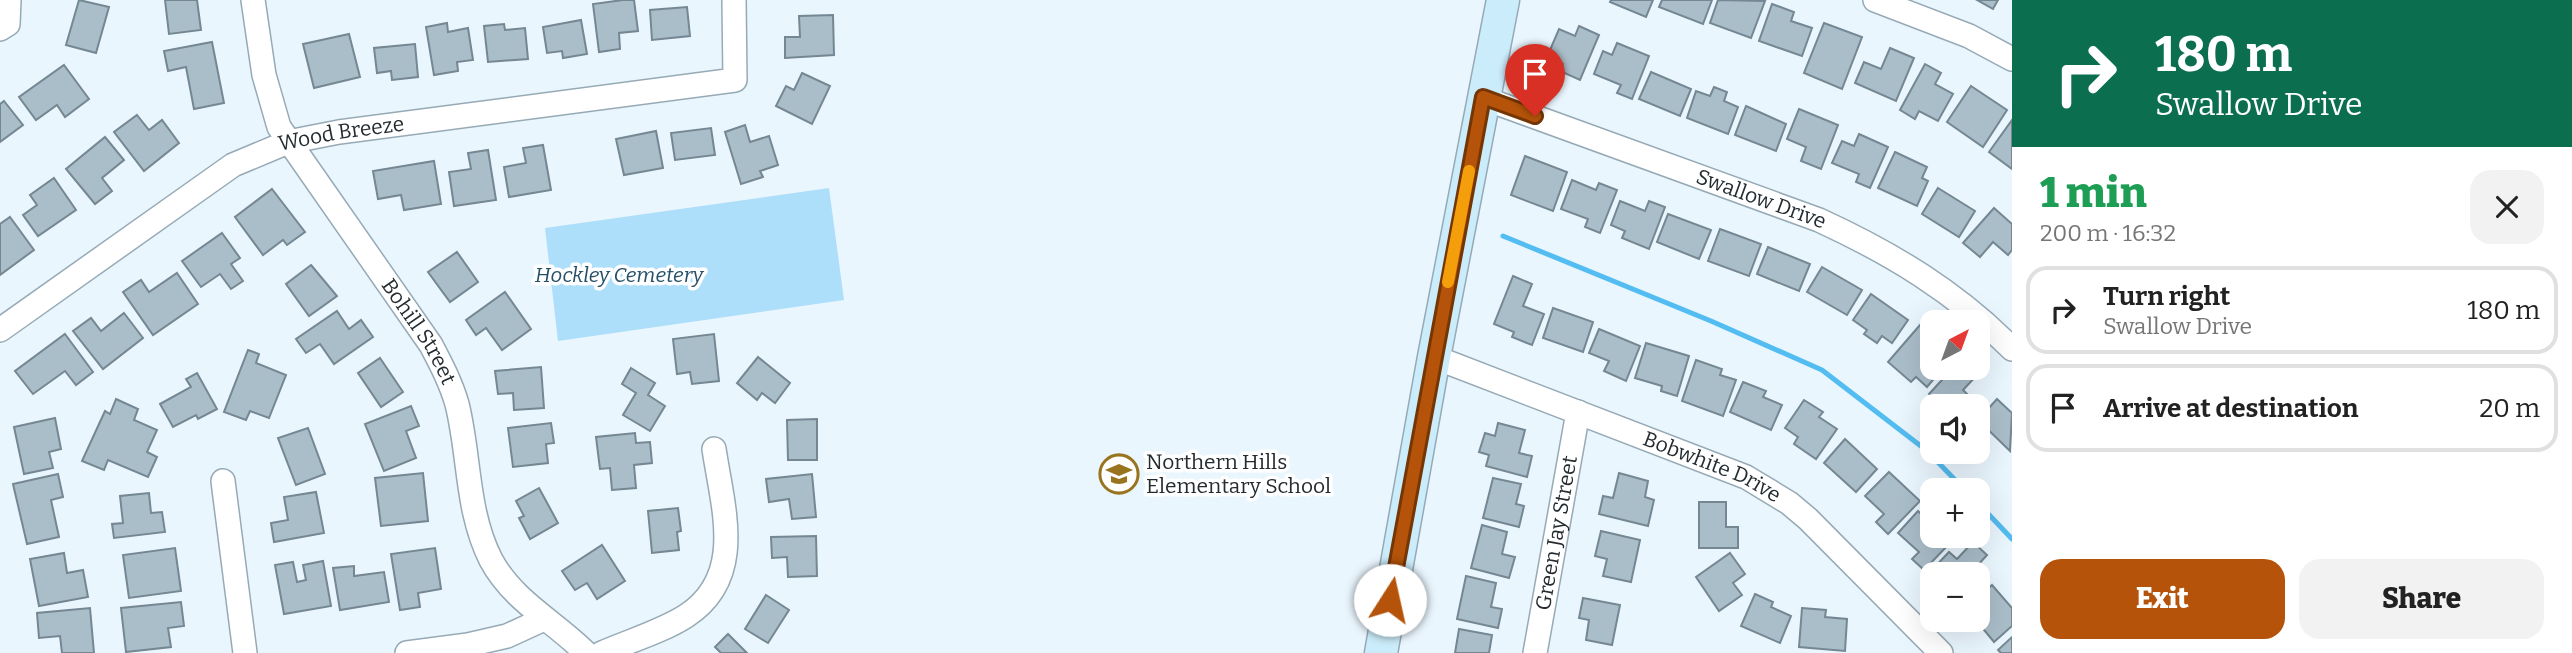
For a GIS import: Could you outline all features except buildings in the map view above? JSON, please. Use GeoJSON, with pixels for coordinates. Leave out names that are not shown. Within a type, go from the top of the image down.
{"type":"FeatureCollection","features":[{"type":"Feature","properties":{"kind":"street"},"geometry":{"type":"LineString","coordinates":[[4,27],[9,0]]}},
{"type":"Feature","properties":{"kind":"street","name":"Bohill Street"},"geometry":{"type":"LineString","coordinates":[[253,0],[270,102],[279,127],[442,364],[457,405],[477,527],[500,574],[522,600],[586,653]]}},
{"type":"Feature","properties":{"kind":"street","name":"Wood Breeze"},"geometry":{"type":"LineString","coordinates":[[0,330],[233,165],[288,142],[340,132],[735,80],[734,0]]}},
{"type":"Feature","properties":{"kind":"street"},"geometry":{"type":"LineString","coordinates":[[1381,653],[1434,357],[1503,0]]}},
{"type":"Feature","properties":{"kind":"street"},"geometry":{"type":"LineString","coordinates":[[1875,0],[1911,6],[2012,60]]}},
{"type":"Feature","properties":{"kind":"street","name":"Swallow Drive"},"geometry":{"type":"LineString","coordinates":[[1483,97],[1819,220],[1871,243],[1920,272],[1965,306],[2012,349]]}},
{"type":"Feature","properties":{"kind":"street","name":"Bobwhite Drive"},"geometry":{"type":"LineString","coordinates":[[1434,357],[1746,477],[1768,489],[1808,520],[1941,653]]}},
{"type":"Feature","properties":{"kind":"street","name":"Green Jay Street"},"geometry":{"type":"LineString","coordinates":[[1535,653],[1578,412]]}},
{"type":"Feature","properties":{"kind":"street"},"geometry":{"type":"LineString","coordinates":[[602,653],[688,615],[718,584],[724,567],[726,531],[714,449]]}},
{"type":"Feature","properties":{"kind":"street"},"geometry":{"type":"LineString","coordinates":[[223,481],[245,653]]}},
{"type":"Feature","properties":{"kind":"street"},"geometry":{"type":"LineString","coordinates":[[407,653],[468,645],[507,636],[544,619]]}},
{"type":"Feature","properties":{"kind":"green space","name":"Hockley Cemetery"},"geometry":{"type":"Polygon","coordinates":[[[829,188],[844,300],[558,341],[545,228],[829,188]]]}},
{"type":"Feature","properties":{"kind":"waterway"},"geometry":{"type":"LineString","coordinates":[[1503,236],[1711,321],[1822,370],[1926,450],[1953,478]]}},
{"type":"Feature","properties":{"kind":"waterway"},"geometry":{"type":"LineString","coordinates":[[1990,516],[2012,539]]}},
{"type":"Feature","properties":{"kind":"slow traffic"},"geometry":{"type":"LineString","coordinates":[[1448,282],[1469,171]]}},
{"type":"Feature","properties":{"kind":"place","name":"Northern Hills Elementary School"},"geometry":{"type":"Point","coordinates":[1119,474]}},
{"type":"Feature","properties":{"kind":"route"},"geometry":{"type":"LineString","coordinates":[[1390,600],[1483,97],[1535,116]]}}]}
